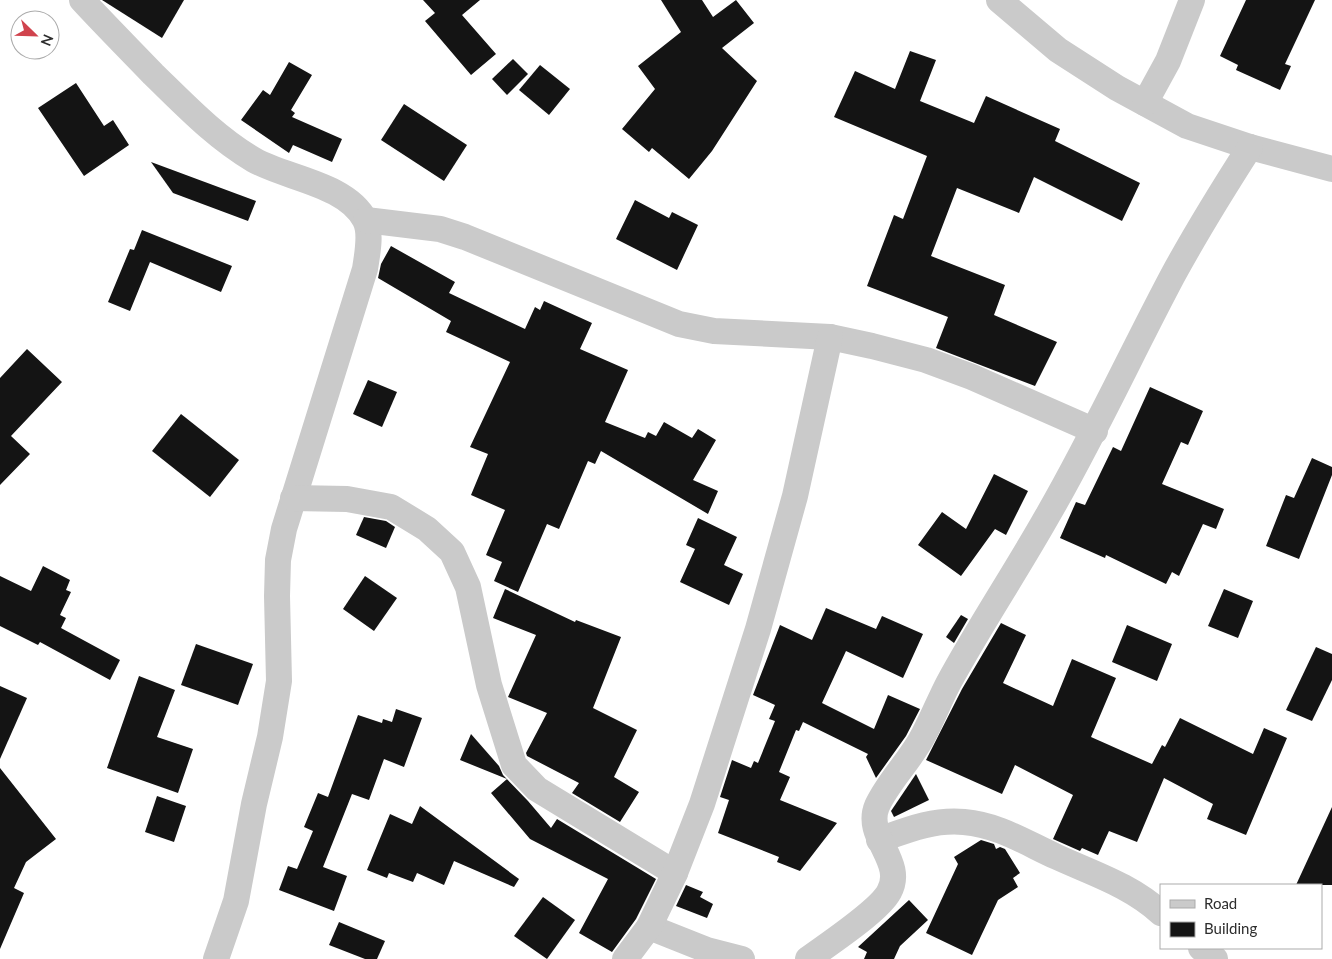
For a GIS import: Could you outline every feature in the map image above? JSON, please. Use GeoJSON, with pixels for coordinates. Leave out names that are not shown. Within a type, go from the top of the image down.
{"type":"FeatureCollection","features":[{"type":"Feature","properties":{"kind":"street"},"geometry":{"type":"LineString","coordinates":[[82,0],[191,112],[227,143],[256,161],[315,183],[345,197],[366,220],[368,245],[365,268],[349,325],[293,498],[278,560],[279,680],[270,737],[254,804],[248,850],[236,901],[216,959]]}},
{"type":"Feature","properties":{"kind":"street"},"geometry":{"type":"LineString","coordinates":[[999,0],[1058,50],[1144,103],[1187,126],[1250,147],[1332,169]]}},
{"type":"Feature","properties":{"kind":"street"},"geometry":{"type":"LineString","coordinates":[[1144,103],[1168,61],[1192,0]]}},
{"type":"Feature","properties":{"kind":"street"},"geometry":{"type":"LineString","coordinates":[[808,959],[879,905],[890,891],[893,871],[887,852],[879,840],[874,816],[886,790],[924,735],[948,684],[1030,547],[1095,431],[1179,265],[1250,147]]}},
{"type":"Feature","properties":{"kind":"street"},"geometry":{"type":"LineString","coordinates":[[366,220],[440,229],[465,237],[679,324],[714,331],[830,337],[926,360],[1014,394],[1095,431]]}},
{"type":"Feature","properties":{"kind":"street"},"geometry":{"type":"LineString","coordinates":[[625,959],[649,927],[675,873],[702,804],[758,629],[795,496],[830,337]]}},
{"type":"Feature","properties":{"kind":"street"},"geometry":{"type":"LineString","coordinates":[[293,498],[347,499],[391,507],[427,529],[452,552],[468,587],[489,685],[514,765],[537,789],[675,873]]}},
{"type":"Feature","properties":{"kind":"street"},"geometry":{"type":"LineString","coordinates":[[879,840],[918,826],[950,822],[985,825],[1018,837],[1056,857],[1128,887],[1160,911]]}},
{"type":"Feature","properties":{"kind":"street"},"geometry":{"type":"LineString","coordinates":[[649,927],[707,950],[742,959]]}},
{"type":"Feature","properties":{"kind":"street"},"geometry":{"type":"LineString","coordinates":[[1203,949],[1215,959]]}},
{"type":"Feature","properties":{"kind":"building"},"geometry":{"type":"Polygon","coordinates":[[[102,0],[184,0],[162,38],[102,0]]]}},
{"type":"Feature","properties":{"kind":"building"},"geometry":{"type":"Polygon","coordinates":[[[423,0],[480,0],[462,15],[496,54],[471,75],[425,21],[435,13],[423,0]]]}},
{"type":"Feature","properties":{"kind":"building"},"geometry":{"type":"Polygon","coordinates":[[[661,0],[702,0],[713,17],[736,0],[754,23],[722,48],[757,81],[712,151],[689,179],[652,148],[649,152],[622,129],[655,89],[638,66],[681,32],[661,0]]]}},
{"type":"Feature","properties":{"kind":"building"},"geometry":{"type":"Polygon","coordinates":[[[1246,0],[1315,0],[1285,64],[1291,66],[1280,90],[1236,70],[1238,65],[1220,56],[1246,0]]]}},
{"type":"Feature","properties":{"kind":"building"},"geometry":{"type":"Polygon","coordinates":[[[910,51],[936,60],[920,101],[974,123],[986,96],[1060,129],[1055,141],[1140,183],[1122,221],[1034,177],[1019,213],[957,188],[931,256],[1005,285],[994,315],[1057,342],[1035,386],[936,348],[948,317],[867,286],[894,215],[903,219],[927,156],[834,117],[855,71],[895,89],[910,51]]]}},
{"type":"Feature","properties":{"kind":"building"},"geometry":{"type":"Polygon","coordinates":[[[513,59],[528,74],[507,95],[492,79],[513,59]]]}},
{"type":"Feature","properties":{"kind":"building"},"geometry":{"type":"Polygon","coordinates":[[[289,62],[312,75],[291,110],[295,113],[292,117],[342,139],[332,162],[293,145],[289,153],[241,120],[263,90],[270,95],[289,62]]]}},
{"type":"Feature","properties":{"kind":"building"},"geometry":{"type":"Polygon","coordinates":[[[540,65],[570,89],[549,115],[519,90],[540,65]]]}},
{"type":"Feature","properties":{"kind":"building"},"geometry":{"type":"Polygon","coordinates":[[[76,83],[104,126],[113,120],[129,145],[84,176],[38,108],[76,83]]]}},
{"type":"Feature","properties":{"kind":"building"},"geometry":{"type":"Polygon","coordinates":[[[404,104],[467,145],[444,181],[381,140],[404,104]]]}},
{"type":"Feature","properties":{"kind":"building"},"geometry":{"type":"Polygon","coordinates":[[[151,162],[256,201],[248,221],[173,193],[151,162]]]}},
{"type":"Feature","properties":{"kind":"building"},"geometry":{"type":"Polygon","coordinates":[[[635,200],[669,218],[672,212],[698,225],[677,270],[616,239],[635,200]]]}},
{"type":"Feature","properties":{"kind":"building"},"geometry":{"type":"Polygon","coordinates":[[[142,230],[232,266],[221,292],[150,262],[130,311],[108,302],[130,249],[134,250],[142,230]]]}},
{"type":"Feature","properties":{"kind":"building"},"geometry":{"type":"Polygon","coordinates":[[[391,246],[455,282],[449,293],[525,329],[535,307],[540,310],[544,301],[592,323],[580,349],[628,370],[605,422],[645,438],[648,432],[656,436],[664,422],[692,438],[698,429],[716,440],[693,480],[718,491],[708,514],[601,451],[595,464],[588,461],[559,529],[547,524],[518,592],[494,581],[502,562],[486,555],[505,510],[471,495],[488,454],[470,447],[510,362],[446,332],[451,321],[378,278],[381,264],[391,246]]]}},
{"type":"Feature","properties":{"kind":"building"},"geometry":{"type":"Polygon","coordinates":[[[27,349],[62,382],[11,436],[30,454],[0,485],[0,378],[27,349]]]}},
{"type":"Feature","properties":{"kind":"building"},"geometry":{"type":"Polygon","coordinates":[[[368,380],[397,392],[382,427],[353,414],[368,380]]]}},
{"type":"Feature","properties":{"kind":"building"},"geometry":{"type":"Polygon","coordinates":[[[1150,387],[1203,411],[1188,445],[1181,442],[1162,484],[1224,509],[1216,529],[1203,524],[1179,576],[1172,572],[1166,584],[1106,555],[1105,558],[1060,538],[1076,502],[1085,505],[1113,447],[1121,451],[1150,387]]]}},
{"type":"Feature","properties":{"kind":"building"},"geometry":{"type":"Polygon","coordinates":[[[181,414],[239,460],[210,497],[152,451],[181,414]]]}},
{"type":"Feature","properties":{"kind":"building"},"geometry":{"type":"Polygon","coordinates":[[[1312,458],[1332,467],[1332,475],[1299,559],[1266,546],[1286,495],[1294,498],[1312,458]]]}},
{"type":"Feature","properties":{"kind":"building"},"geometry":{"type":"Polygon","coordinates":[[[994,474],[1028,491],[1006,535],[995,529],[961,576],[918,545],[942,512],[966,529],[994,474]]]}},
{"type":"Feature","properties":{"kind":"building"},"geometry":{"type":"Polygon","coordinates":[[[364,517],[386,521],[395,527],[386,548],[356,535],[364,517]]]}},
{"type":"Feature","properties":{"kind":"building"},"geometry":{"type":"Polygon","coordinates":[[[698,518],[737,537],[724,565],[743,574],[729,605],[680,582],[695,549],[686,545],[698,518]]]}},
{"type":"Feature","properties":{"kind":"building"},"geometry":{"type":"Polygon","coordinates":[[[43,566],[70,580],[66,590],[71,592],[60,615],[66,618],[61,628],[120,660],[110,680],[40,642],[38,645],[0,626],[0,576],[31,591],[43,566]]]}},
{"type":"Feature","properties":{"kind":"building"},"geometry":{"type":"Polygon","coordinates":[[[365,576],[397,598],[374,631],[343,609],[365,576]]]}},
{"type":"Feature","properties":{"kind":"building"},"geometry":{"type":"Polygon","coordinates":[[[505,589],[575,622],[576,620],[621,637],[593,708],[637,730],[614,777],[639,792],[620,822],[572,793],[579,783],[527,756],[526,753],[547,713],[508,697],[536,635],[493,618],[505,589]]]}},
{"type":"Feature","properties":{"kind":"building"},"geometry":{"type":"Polygon","coordinates":[[[1224,589],[1253,601],[1238,638],[1208,626],[1224,589]]]}},
{"type":"Feature","properties":{"kind":"building"},"geometry":{"type":"Polygon","coordinates":[[[826,608],[876,629],[882,616],[923,634],[903,678],[846,651],[822,703],[874,729],[888,695],[920,709],[906,736],[876,778],[866,757],[868,754],[803,722],[799,731],[796,730],[779,772],[790,777],[780,800],[837,823],[800,871],[777,862],[779,857],[718,833],[729,800],[720,797],[732,760],[751,768],[754,761],[758,763],[775,721],[769,719],[775,705],[753,695],[780,625],[812,640],[826,608]]]}},
{"type":"Feature","properties":{"kind":"building"},"geometry":{"type":"Polygon","coordinates":[[[961,615],[968,619],[954,643],[946,637],[961,615]]]}},
{"type":"Feature","properties":{"kind":"building"},"geometry":{"type":"Polygon","coordinates":[[[1001,623],[1026,635],[1003,683],[1053,706],[1072,659],[1116,678],[1091,737],[1152,764],[1162,745],[1165,747],[1180,718],[1253,754],[1264,728],[1287,738],[1246,835],[1207,819],[1213,804],[1164,778],[1137,842],[1109,831],[1098,855],[1082,848],[1080,851],[1053,839],[1073,795],[1015,765],[1002,794],[926,760],[962,689],[1001,623]]]}},
{"type":"Feature","properties":{"kind":"building"},"geometry":{"type":"Polygon","coordinates":[[[1127,625],[1172,644],[1157,681],[1112,662],[1127,625]]]}},
{"type":"Feature","properties":{"kind":"building"},"geometry":{"type":"Polygon","coordinates":[[[196,644],[253,664],[238,705],[181,685],[196,644]]]}},
{"type":"Feature","properties":{"kind":"building"},"geometry":{"type":"Polygon","coordinates":[[[1316,647],[1332,654],[1332,680],[1312,721],[1286,710],[1316,647]]]}},
{"type":"Feature","properties":{"kind":"building"},"geometry":{"type":"Polygon","coordinates":[[[139,676],[175,690],[157,737],[193,749],[178,793],[107,768],[139,676]]]}},
{"type":"Feature","properties":{"kind":"building"},"geometry":{"type":"Polygon","coordinates":[[[0,686],[27,698],[0,759],[0,686]]]}},
{"type":"Feature","properties":{"kind":"building"},"geometry":{"type":"Polygon","coordinates":[[[396,709],[422,718],[404,767],[384,759],[369,800],[352,794],[323,867],[347,876],[334,911],[279,890],[288,866],[297,869],[313,831],[304,827],[318,793],[328,797],[358,715],[382,723],[383,719],[392,722],[396,709]]]}},
{"type":"Feature","properties":{"kind":"building"},"geometry":{"type":"Polygon","coordinates":[[[471,734],[499,766],[507,779],[460,760],[471,734]]]}},
{"type":"Feature","properties":{"kind":"building"},"geometry":{"type":"Polygon","coordinates":[[[0,768],[56,839],[26,862],[14,888],[24,893],[0,949],[0,768]]]}},
{"type":"Feature","properties":{"kind":"building"},"geometry":{"type":"Polygon","coordinates":[[[916,774],[929,800],[894,817],[891,811],[916,774]]]}},
{"type":"Feature","properties":{"kind":"building"},"geometry":{"type":"Polygon","coordinates":[[[507,779],[551,828],[557,819],[656,879],[636,919],[612,952],[579,933],[608,879],[530,839],[491,793],[507,779]]]}},
{"type":"Feature","properties":{"kind":"building"},"geometry":{"type":"Polygon","coordinates":[[[157,796],[186,806],[174,842],[145,832],[157,796]]]}},
{"type":"Feature","properties":{"kind":"building"},"geometry":{"type":"Polygon","coordinates":[[[420,806],[519,879],[514,887],[454,861],[444,885],[417,873],[413,882],[389,873],[387,878],[367,870],[390,814],[412,824],[420,806]]]}},
{"type":"Feature","properties":{"kind":"building"},"geometry":{"type":"Polygon","coordinates":[[[1332,807],[1332,885],[1296,884],[1332,807]]]}},
{"type":"Feature","properties":{"kind":"building"},"geometry":{"type":"Polygon","coordinates":[[[981,840],[994,844],[996,849],[1000,847],[1005,849],[1020,873],[1013,878],[1018,887],[998,900],[972,955],[926,933],[958,864],[954,857],[981,840]]]}},
{"type":"Feature","properties":{"kind":"building"},"geometry":{"type":"Polygon","coordinates":[[[686,885],[703,892],[700,897],[713,904],[707,918],[676,906],[686,885]]]}},
{"type":"Feature","properties":{"kind":"building"},"geometry":{"type":"Polygon","coordinates":[[[543,897],[575,920],[547,959],[514,936],[543,897]]]}},
{"type":"Feature","properties":{"kind":"building"},"geometry":{"type":"Polygon","coordinates":[[[909,900],[928,920],[900,946],[894,959],[864,959],[867,952],[858,947],[909,900]]]}},
{"type":"Feature","properties":{"kind":"building"},"geometry":{"type":"Polygon","coordinates":[[[339,922],[385,941],[377,959],[365,959],[329,945],[339,922]]]}}]}
